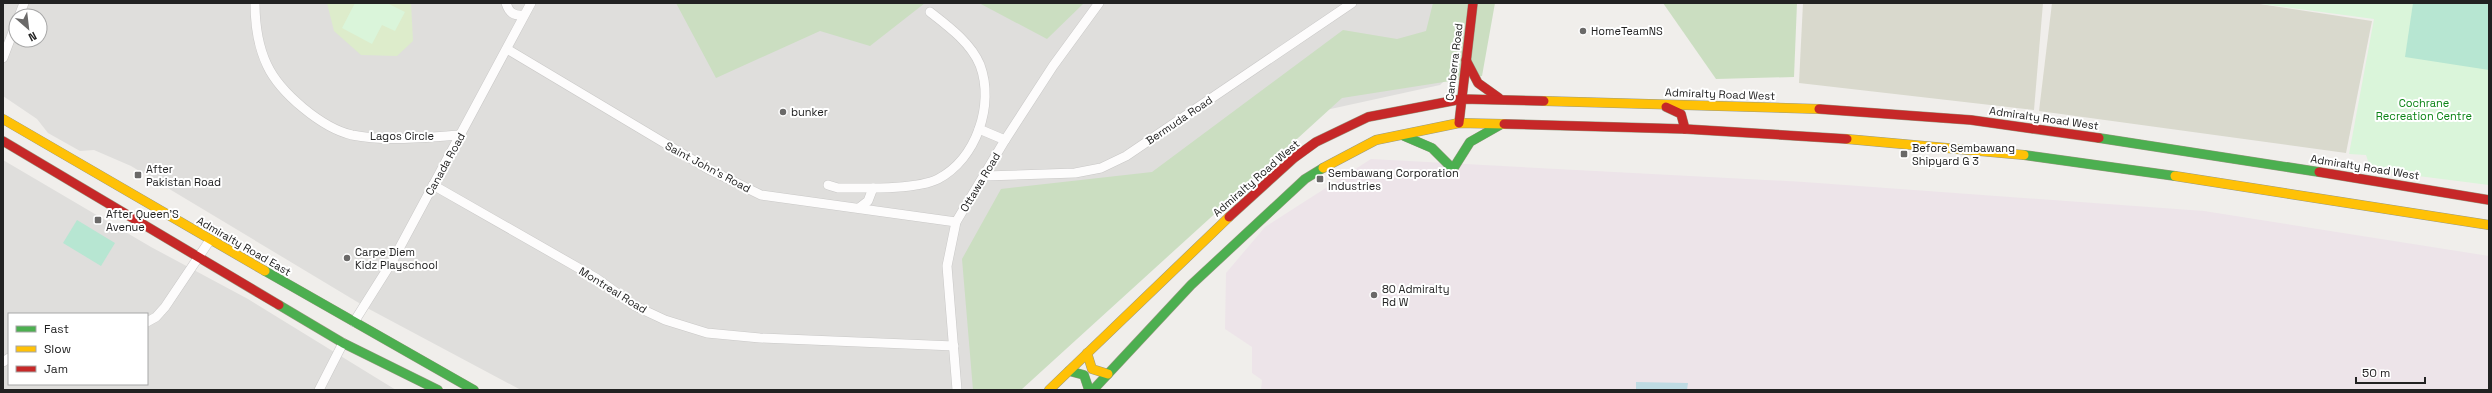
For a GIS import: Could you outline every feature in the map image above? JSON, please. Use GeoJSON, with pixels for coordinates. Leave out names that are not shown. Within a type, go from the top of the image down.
{"type":"FeatureCollection","features":[{"type":"Feature","properties":{"kind":"main road","name":"Canberra Road"},"geometry":{"type":"LineString","coordinates":[[1459,123],[1473,3]]}},
{"type":"Feature","properties":{"kind":"main road"},"geometry":{"type":"LineString","coordinates":[[1466,60],[1473,79],[1481,88],[1503,100]]}},
{"type":"Feature","properties":{"kind":"main road","name":"Admiralty Road West"},"geometry":{"type":"LineString","coordinates":[[1048,390],[1155,286],[1288,163],[1316,142],[1368,117],[1462,99],[1850,110],[1971,120],[2242,159],[2489,200]]}},
{"type":"Feature","properties":{"kind":"main road"},"geometry":{"type":"LineString","coordinates":[[1651,104],[1672,108],[1681,113],[1685,120],[1685,130]]}},
{"type":"Feature","properties":{"kind":"main road","name":"Admiralty Road East"},"geometry":{"type":"LineString","coordinates":[[3,119],[210,240],[474,390]]}},
{"type":"Feature","properties":{"kind":"main road"},"geometry":{"type":"LineString","coordinates":[[1093,390],[1191,285],[1305,179],[1347,154],[1376,140],[1459,123],[1685,130],[1808,136],[2060,159],[2489,225]]}},
{"type":"Feature","properties":{"kind":"main road"},"geometry":{"type":"LineString","coordinates":[[1400,135],[1423,141],[1444,157],[1453,169],[1470,142],[1503,124]]}},
{"type":"Feature","properties":{"kind":"main road"},"geometry":{"type":"LineString","coordinates":[[3,141],[343,343],[438,390]]}},
{"type":"Feature","properties":{"kind":"main road"},"geometry":{"type":"LineString","coordinates":[[1155,286],[1167,280],[1177,278],[1191,285]]}},
{"type":"Feature","properties":{"kind":"main road"},"geometry":{"type":"LineString","coordinates":[[1087,353],[1092,369],[1108,374]]}},
{"type":"Feature","properties":{"kind":"main road"},"geometry":{"type":"LineString","coordinates":[[1069,371],[1078,370],[1082,373],[1089,384],[1089,390]]}},
{"type":"Feature","properties":{"kind":"street","name":"Lagos Circle"},"geometry":{"type":"LineString","coordinates":[[255,3],[257,36],[267,66],[288,94],[324,123],[350,134],[376,138],[461,136]]}},
{"type":"Feature","properties":{"kind":"street"},"geometry":{"type":"LineString","coordinates":[[506,3],[508,10],[513,14],[524,14]]}},
{"type":"Feature","properties":{"kind":"street","name":"Canada Road"},"geometry":{"type":"LineString","coordinates":[[354,322],[393,260],[461,136],[531,3]]}},
{"type":"Feature","properties":{"kind":"street","name":"Ottawa Road"},"geometry":{"type":"LineString","coordinates":[[957,390],[947,266],[956,222],[1005,140],[1053,66],[1099,3]]}},
{"type":"Feature","properties":{"kind":"street","name":"Bermuda Road"},"geometry":{"type":"LineString","coordinates":[[984,176],[1075,173],[1101,168],[1126,156],[1352,3]]}},
{"type":"Feature","properties":{"kind":"street"},"geometry":{"type":"LineString","coordinates":[[828,185],[838,188],[900,186],[937,179],[962,160],[979,129],[985,100],[983,79],[979,64],[968,47],[930,12]]}},
{"type":"Feature","properties":{"kind":"street"},"geometry":{"type":"LineString","coordinates":[[3,58],[8,45]]}},
{"type":"Feature","properties":{"kind":"street","name":"Saint John's Road"},"geometry":{"type":"LineString","coordinates":[[507,49],[734,183],[761,195],[956,222]]}},
{"type":"Feature","properties":{"kind":"street"},"geometry":{"type":"LineString","coordinates":[[979,129],[1005,140]]}},
{"type":"Feature","properties":{"kind":"street","name":"Montreal Road"},"geometry":{"type":"LineString","coordinates":[[433,185],[596,278],[635,306],[665,320],[707,333],[760,338],[954,346]]}},
{"type":"Feature","properties":{"kind":"street"},"geometry":{"type":"LineString","coordinates":[[859,208],[868,201],[873,188]]}},
{"type":"Feature","properties":{"kind":"street"},"geometry":{"type":"LineString","coordinates":[[148,321],[156,317],[165,307],[210,240]]}},
{"type":"Feature","properties":{"kind":"street"},"geometry":{"type":"LineString","coordinates":[[319,390],[343,343]]}},
{"type":"Feature","properties":{"kind":"shaded area"},"geometry":{"type":"Polygon","coordinates":[[[3,3],[1456,3],[1450,75],[1440,85],[1326,110],[1019,390],[521,390],[369,309],[131,166],[94,150],[80,151],[48,133],[37,119],[3,96],[3,3]]]}},
{"type":"Feature","properties":{"kind":"shaded area"},"geometry":{"type":"Polygon","coordinates":[[[1803,3],[2043,3],[2034,110],[1799,83],[1803,3]]]}},
{"type":"Feature","properties":{"kind":"shaded area"},"geometry":{"type":"Polygon","coordinates":[[[2052,3],[2253,3],[2372,21],[2346,153],[2039,111],[2052,3]]]}},
{"type":"Feature","properties":{"kind":"shaded area"},"geometry":{"type":"Polygon","coordinates":[[[1371,159],[1804,182],[2204,211],[2489,256],[2489,390],[1261,390],[1262,380],[1252,373],[1252,347],[1225,329],[1226,273],[1265,227],[1371,159]]]}},
{"type":"Feature","properties":{"kind":"shaded area"},"geometry":{"type":"Polygon","coordinates":[[[3,160],[151,247],[248,299],[396,390],[3,390],[3,160]]]}},
{"type":"Feature","properties":{"kind":"green space"},"geometry":{"type":"Polygon","coordinates":[[[327,3],[411,3],[413,41],[397,56],[361,55],[334,31],[327,3]]]}},
{"type":"Feature","properties":{"kind":"green space"},"geometry":{"type":"Polygon","coordinates":[[[355,3],[387,3],[405,12],[395,31],[382,25],[372,44],[342,28],[355,3]]]}},
{"type":"Feature","properties":{"kind":"green space"},"geometry":{"type":"Polygon","coordinates":[[[676,3],[925,3],[870,46],[820,31],[716,78],[676,3]]]}},
{"type":"Feature","properties":{"kind":"green space"},"geometry":{"type":"Polygon","coordinates":[[[979,3],[1084,3],[1047,39],[979,3]]]}},
{"type":"Feature","properties":{"kind":"green space"},"geometry":{"type":"Polygon","coordinates":[[[1433,3],[1495,3],[1482,76],[1342,98],[1021,390],[973,390],[962,259],[1001,189],[1152,172],[1343,30],[1397,39],[1426,31],[1433,3]]]}},
{"type":"Feature","properties":{"kind":"green space"},"geometry":{"type":"Polygon","coordinates":[[[1663,3],[1797,3],[1794,77],[1716,79],[1663,3]]]}},
{"type":"Feature","properties":{"kind":"green space","name":"Cochrane Recreation Centre"},"geometry":{"type":"Polygon","coordinates":[[[2254,3],[2489,3],[2489,185],[2371,170],[2366,155],[2349,154],[2374,19],[2254,3]]]}},
{"type":"Feature","properties":{"kind":"green space"},"geometry":{"type":"Polygon","coordinates":[[[2413,3],[2489,3],[2489,70],[2405,57],[2413,3]]]}},
{"type":"Feature","properties":{"kind":"green space"},"geometry":{"type":"Polygon","coordinates":[[[77,220],[115,243],[101,266],[63,243],[77,220]]]}},
{"type":"Feature","properties":{"kind":"water"},"geometry":{"type":"Polygon","coordinates":[[[1636,382],[1688,383],[1687,390],[1636,390],[1636,382]]]}},
{"type":"Feature","properties":{"kind":"traffic: fast"},"geometry":{"type":"LineString","coordinates":[[1404,136],[1432,148],[1453,169],[1470,142],[1500,125]]}},
{"type":"Feature","properties":{"kind":"traffic: fast"},"geometry":{"type":"LineString","coordinates":[[2099,138],[2319,172]]}},
{"type":"Feature","properties":{"kind":"traffic: fast"},"geometry":{"type":"LineString","coordinates":[[2024,155],[2175,176]]}},
{"type":"Feature","properties":{"kind":"traffic: fast"},"geometry":{"type":"LineString","coordinates":[[1093,390],[1191,285],[1305,179],[1323,168]]}},
{"type":"Feature","properties":{"kind":"traffic: fast"},"geometry":{"type":"LineString","coordinates":[[265,271],[474,390]]}},
{"type":"Feature","properties":{"kind":"traffic: fast"},"geometry":{"type":"LineString","coordinates":[[279,305],[343,343],[438,390]]}},
{"type":"Feature","properties":{"kind":"traffic: fast"},"geometry":{"type":"LineString","coordinates":[[1069,371],[1084,375],[1089,390]]}},
{"type":"Feature","properties":{"kind":"traffic: slow"},"geometry":{"type":"LineString","coordinates":[[1544,101],[1819,109]]}},
{"type":"Feature","properties":{"kind":"traffic: slow"},"geometry":{"type":"LineString","coordinates":[[3,119],[265,271]]}},
{"type":"Feature","properties":{"kind":"traffic: slow"},"geometry":{"type":"LineString","coordinates":[[1323,168],[1376,140],[1459,123],[1504,124]]}},
{"type":"Feature","properties":{"kind":"traffic: slow"},"geometry":{"type":"LineString","coordinates":[[1847,139],[2024,155]]}},
{"type":"Feature","properties":{"kind":"traffic: slow"},"geometry":{"type":"LineString","coordinates":[[2175,176],[2489,225]]}},
{"type":"Feature","properties":{"kind":"traffic: slow"},"geometry":{"type":"LineString","coordinates":[[1049,390],[1229,217]]}},
{"type":"Feature","properties":{"kind":"traffic: slow"},"geometry":{"type":"LineString","coordinates":[[1087,353],[1092,369],[1108,374]]}},
{"type":"Feature","properties":{"kind":"traffic: jam"},"geometry":{"type":"LineString","coordinates":[[1459,123],[1473,3]]}},
{"type":"Feature","properties":{"kind":"traffic: jam"},"geometry":{"type":"LineString","coordinates":[[1466,60],[1478,83],[1499,98]]}},
{"type":"Feature","properties":{"kind":"traffic: jam"},"geometry":{"type":"LineString","coordinates":[[1229,217],[1294,158],[1316,142],[1368,117],[1462,99],[1544,101]]}},
{"type":"Feature","properties":{"kind":"traffic: jam"},"geometry":{"type":"LineString","coordinates":[[1666,107],[1681,114],[1685,129]]}},
{"type":"Feature","properties":{"kind":"traffic: jam"},"geometry":{"type":"LineString","coordinates":[[1819,109],[1971,120],[2099,138]]}},
{"type":"Feature","properties":{"kind":"traffic: jam"},"geometry":{"type":"LineString","coordinates":[[1504,124],[1685,129],[1847,139]]}},
{"type":"Feature","properties":{"kind":"traffic: jam"},"geometry":{"type":"LineString","coordinates":[[3,141],[279,305]]}},
{"type":"Feature","properties":{"kind":"traffic: jam"},"geometry":{"type":"LineString","coordinates":[[2319,172],[2489,200]]}},
{"type":"Feature","properties":{"kind":"place","name":"HomeTeamNS"},"geometry":{"type":"Point","coordinates":[1583,31]}},
{"type":"Feature","properties":{"kind":"place","name":"bunker"},"geometry":{"type":"Point","coordinates":[783,112]}},
{"type":"Feature","properties":{"kind":"place","name":"Before Sembawang Shipyard G 3"},"geometry":{"type":"Point","coordinates":[1904,154]}},
{"type":"Feature","properties":{"kind":"place","name":"After Pakistan Road"},"geometry":{"type":"Point","coordinates":[138,175]}},
{"type":"Feature","properties":{"kind":"place","name":"Sembawang Corporation Industries"},"geometry":{"type":"Point","coordinates":[1320,179]}},
{"type":"Feature","properties":{"kind":"place","name":"After Queen'S Avenue"},"geometry":{"type":"Point","coordinates":[98,220]}},
{"type":"Feature","properties":{"kind":"place","name":"Carpe Diem Kidz Playschool"},"geometry":{"type":"Point","coordinates":[347,258]}},
{"type":"Feature","properties":{"kind":"place","name":"80 Admiralty Rd W"},"geometry":{"type":"Point","coordinates":[1374,295]}}]}
